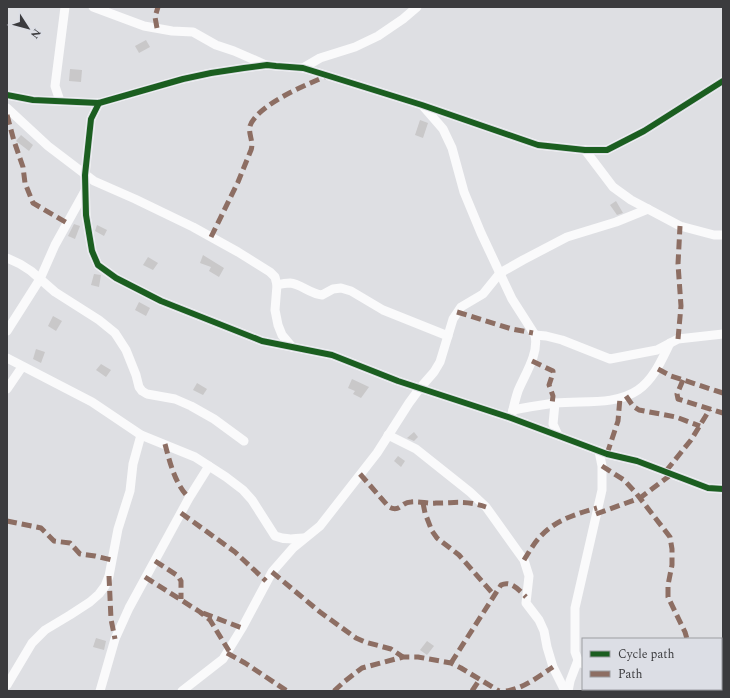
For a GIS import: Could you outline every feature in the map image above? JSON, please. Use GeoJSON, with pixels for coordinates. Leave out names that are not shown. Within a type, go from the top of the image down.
{"type":"FeatureCollection","features":[{"type":"Feature","properties":{"kind":"street"},"geometry":{"type":"LineString","coordinates":[[60,101],[55,86],[65,7]]}},
{"type":"Feature","properties":{"kind":"street"},"geometry":{"type":"LineString","coordinates":[[93,7],[144,26],[172,31],[193,32],[216,44],[234,50],[267,65]]}},
{"type":"Feature","properties":{"kind":"street"},"geometry":{"type":"LineString","coordinates":[[303,68],[320,58],[355,47],[378,36],[417,7]]}},
{"type":"Feature","properties":{"kind":"street"},"geometry":{"type":"LineString","coordinates":[[7,95],[33,100],[99,103],[183,79],[211,73],[267,65],[303,68],[422,105],[538,145],[585,150],[607,150],[644,131],[723,81]]}},
{"type":"Feature","properties":{"kind":"street"},"geometry":{"type":"LineString","coordinates":[[99,103],[91,119],[85,175],[86,215],[92,251],[98,265],[107,272],[161,301],[262,342],[332,355],[420,388],[512,414],[558,435],[599,451],[637,461],[708,488],[723,489]]}},
{"type":"Feature","properties":{"kind":"street"},"geometry":{"type":"LineString","coordinates":[[422,105],[443,129],[452,148],[464,192],[481,233],[512,299],[535,335],[537,341],[532,361],[518,392],[512,414]]}},
{"type":"Feature","properties":{"kind":"street"},"geometry":{"type":"LineString","coordinates":[[7,108],[48,146],[94,181],[193,227],[270,272],[275,277],[275,310],[278,325],[282,335],[292,348]]}},
{"type":"Feature","properties":{"kind":"street"},"geometry":{"type":"LineString","coordinates":[[585,150],[602,175],[613,187],[631,200],[680,226],[714,235],[723,235]]}},
{"type":"Feature","properties":{"kind":"street"},"geometry":{"type":"LineString","coordinates":[[7,331],[40,279],[55,245],[85,191]]}},
{"type":"Feature","properties":{"kind":"street"},"geometry":{"type":"LineString","coordinates":[[184,691],[223,659],[234,643],[272,572],[304,538],[320,526],[377,452],[420,388],[434,372],[440,362],[453,319],[461,307],[483,294],[500,273],[567,237],[616,222],[648,209]]}},
{"type":"Feature","properties":{"kind":"street"},"geometry":{"type":"LineString","coordinates":[[7,258],[31,271],[55,292],[99,320],[115,333],[126,350],[139,387],[142,391],[147,394],[175,399],[191,406],[214,419],[244,441]]}},
{"type":"Feature","properties":{"kind":"street"},"geometry":{"type":"LineString","coordinates":[[276,284],[294,284],[317,295],[322,295],[333,289],[341,288],[351,291],[383,310],[448,336]]}},
{"type":"Feature","properties":{"kind":"street"},"geometry":{"type":"LineString","coordinates":[[535,335],[562,340],[610,358],[657,350],[678,339],[723,334]]}},
{"type":"Feature","properties":{"kind":"street"},"geometry":{"type":"LineString","coordinates":[[512,414],[555,403],[597,402],[620,398],[638,390],[658,369],[670,343]]}},
{"type":"Feature","properties":{"kind":"street"},"geometry":{"type":"LineString","coordinates":[[7,358],[92,402],[141,435],[195,457],[226,477],[243,490],[252,500],[275,536],[290,540],[304,538]]}},
{"type":"Feature","properties":{"kind":"street"},"geometry":{"type":"LineString","coordinates":[[7,389],[22,367]]}},
{"type":"Feature","properties":{"kind":"street"},"geometry":{"type":"LineString","coordinates":[[555,403],[553,424],[558,435]]}},
{"type":"Feature","properties":{"kind":"street"},"geometry":{"type":"LineString","coordinates":[[7,685],[32,643],[45,630],[90,602],[105,586],[110,576],[118,529],[130,491],[133,464],[141,435]]}},
{"type":"Feature","properties":{"kind":"street"},"geometry":{"type":"LineString","coordinates":[[388,435],[416,449],[470,492],[486,507],[524,560],[528,576],[526,603],[539,620],[544,631],[547,647],[554,667],[566,691]]}},
{"type":"Feature","properties":{"kind":"street"},"geometry":{"type":"LineString","coordinates":[[566,691],[580,662],[575,652],[576,608],[602,490],[602,466],[599,451]]}},
{"type":"Feature","properties":{"kind":"street"},"geometry":{"type":"LineString","coordinates":[[100,691],[115,639],[129,608],[189,498],[209,466]]}},
{"type":"Feature","properties":{"kind":"building"},"geometry":{"type":"Polygon","coordinates":[[[146,40],[150,47],[139,53],[135,46],[146,40]]]}},
{"type":"Feature","properties":{"kind":"building"},"geometry":{"type":"Polygon","coordinates":[[[70,69],[82,70],[81,82],[69,81],[70,69]]]}},
{"type":"Feature","properties":{"kind":"building"},"geometry":{"type":"Polygon","coordinates":[[[420,120],[428,123],[423,138],[415,135],[420,120]]]}},
{"type":"Feature","properties":{"kind":"building"},"geometry":{"type":"Polygon","coordinates":[[[21,135],[33,145],[29,151],[16,141],[21,135]]]}},
{"type":"Feature","properties":{"kind":"building"},"geometry":{"type":"Polygon","coordinates":[[[616,201],[623,213],[617,215],[610,205],[616,201]]]}},
{"type":"Feature","properties":{"kind":"building"},"geometry":{"type":"Polygon","coordinates":[[[74,224],[80,226],[75,239],[68,236],[74,224]]]}},
{"type":"Feature","properties":{"kind":"building"},"geometry":{"type":"Polygon","coordinates":[[[97,225],[107,230],[104,236],[95,231],[97,225]]]}},
{"type":"Feature","properties":{"kind":"building"},"geometry":{"type":"Polygon","coordinates":[[[203,255],[224,268],[219,277],[209,271],[211,267],[200,263],[203,255]]]}},
{"type":"Feature","properties":{"kind":"building"},"geometry":{"type":"Polygon","coordinates":[[[148,257],[158,263],[153,270],[143,265],[148,257]]]}},
{"type":"Feature","properties":{"kind":"building"},"geometry":{"type":"Polygon","coordinates":[[[94,274],[101,275],[99,287],[91,285],[94,274]]]}},
{"type":"Feature","properties":{"kind":"building"},"geometry":{"type":"Polygon","coordinates":[[[139,302],[150,308],[146,316],[135,310],[139,302]]]}},
{"type":"Feature","properties":{"kind":"building"},"geometry":{"type":"Polygon","coordinates":[[[53,316],[62,321],[56,331],[48,326],[53,316]]]}},
{"type":"Feature","properties":{"kind":"building"},"geometry":{"type":"Polygon","coordinates":[[[36,349],[45,352],[41,363],[33,359],[36,349]]]}},
{"type":"Feature","properties":{"kind":"building"},"geometry":{"type":"Polygon","coordinates":[[[101,364],[111,370],[106,377],[96,370],[101,364]]]}},
{"type":"Feature","properties":{"kind":"building"},"geometry":{"type":"Polygon","coordinates":[[[352,379],[369,387],[361,398],[353,394],[355,391],[348,388],[352,379]]]}},
{"type":"Feature","properties":{"kind":"building"},"geometry":{"type":"Polygon","coordinates":[[[197,383],[207,389],[203,395],[193,390],[197,383]]]}},
{"type":"Feature","properties":{"kind":"building"},"geometry":{"type":"Polygon","coordinates":[[[414,432],[418,437],[414,441],[407,438],[414,432]]]}},
{"type":"Feature","properties":{"kind":"building"},"geometry":{"type":"Polygon","coordinates":[[[398,456],[405,461],[401,467],[394,461],[398,456]]]}},
{"type":"Feature","properties":{"kind":"building"},"geometry":{"type":"Polygon","coordinates":[[[96,638],[106,641],[104,650],[93,647],[96,638]]]}},
{"type":"Feature","properties":{"kind":"building"},"geometry":{"type":"Polygon","coordinates":[[[427,641],[434,646],[427,655],[420,650],[427,641]]]}},
{"type":"Feature","properties":{"kind":"marked path"},"geometry":{"type":"LineString","coordinates":[[157,28],[155,17],[158,7]]}},
{"type":"Feature","properties":{"kind":"marked path"},"geometry":{"type":"LineString","coordinates":[[211,237],[238,182],[251,150],[252,144],[250,126],[254,118],[262,110],[284,96],[327,76]]}},
{"type":"Feature","properties":{"kind":"marked path"},"geometry":{"type":"LineString","coordinates":[[7,115],[23,167],[25,183],[33,203],[67,223]]}},
{"type":"Feature","properties":{"kind":"marked path"},"geometry":{"type":"LineString","coordinates":[[678,339],[681,306],[678,264],[680,226]]}},
{"type":"Feature","properties":{"kind":"marked path"},"geometry":{"type":"LineString","coordinates":[[457,312],[512,329],[533,333]]}},
{"type":"Feature","properties":{"kind":"marked path"},"geometry":{"type":"LineString","coordinates":[[532,361],[553,371],[549,385],[553,396],[552,404]]}},
{"type":"Feature","properties":{"kind":"marked path"},"geometry":{"type":"LineString","coordinates":[[658,369],[671,376],[723,393]]}},
{"type":"Feature","properties":{"kind":"marked path"},"geometry":{"type":"LineString","coordinates":[[683,380],[677,394],[678,399],[723,413]]}},
{"type":"Feature","properties":{"kind":"marked path"},"geometry":{"type":"LineString","coordinates":[[626,396],[633,406],[639,410],[676,417],[700,426]]}},
{"type":"Feature","properties":{"kind":"marked path"},"geometry":{"type":"LineString","coordinates":[[607,454],[618,421],[620,398]]}},
{"type":"Feature","properties":{"kind":"marked path"},"geometry":{"type":"LineString","coordinates":[[666,471],[691,440],[710,409]]}},
{"type":"Feature","properties":{"kind":"marked path"},"geometry":{"type":"LineString","coordinates":[[165,444],[171,466],[177,480],[189,498]]}},
{"type":"Feature","properties":{"kind":"marked path"},"geometry":{"type":"LineString","coordinates":[[602,466],[624,480],[670,537],[672,565],[668,585],[668,597],[687,638]]}},
{"type":"Feature","properties":{"kind":"marked path"},"geometry":{"type":"LineString","coordinates":[[360,474],[389,507],[393,509],[396,509],[408,502],[456,502],[486,507]]}},
{"type":"Feature","properties":{"kind":"marked path"},"geometry":{"type":"LineString","coordinates":[[596,514],[640,498],[672,474]]}},
{"type":"Feature","properties":{"kind":"marked path"},"geometry":{"type":"LineString","coordinates":[[423,503],[432,531],[437,538],[459,555],[494,595]]}},
{"type":"Feature","properties":{"kind":"marked path"},"geometry":{"type":"LineString","coordinates":[[524,560],[538,539],[552,526],[574,515],[597,508]]}},
{"type":"Feature","properties":{"kind":"marked path"},"geometry":{"type":"LineString","coordinates":[[181,513],[235,552],[266,581]]}},
{"type":"Feature","properties":{"kind":"marked path"},"geometry":{"type":"LineString","coordinates":[[7,521],[41,528],[54,541],[70,543],[80,554],[112,560]]}},
{"type":"Feature","properties":{"kind":"marked path"},"geometry":{"type":"LineString","coordinates":[[155,561],[178,576],[181,581],[181,599]]}},
{"type":"Feature","properties":{"kind":"marked path"},"geometry":{"type":"LineString","coordinates":[[272,572],[320,612],[356,638],[391,649],[403,657]]}},
{"type":"Feature","properties":{"kind":"marked path"},"geometry":{"type":"LineString","coordinates":[[109,576],[111,619],[115,639]]}},
{"type":"Feature","properties":{"kind":"marked path"},"geometry":{"type":"LineString","coordinates":[[145,577],[210,620],[229,651]]}},
{"type":"Feature","properties":{"kind":"marked path"},"geometry":{"type":"LineString","coordinates":[[451,663],[501,585],[511,585],[518,589],[526,597]]}},
{"type":"Feature","properties":{"kind":"marked path"},"geometry":{"type":"LineString","coordinates":[[203,613],[242,628]]}},
{"type":"Feature","properties":{"kind":"marked path"},"geometry":{"type":"LineString","coordinates":[[227,653],[287,691]]}},
{"type":"Feature","properties":{"kind":"marked path"},"geometry":{"type":"LineString","coordinates":[[334,691],[362,668],[403,657],[418,657],[451,663],[499,691]]}},
{"type":"Feature","properties":{"kind":"marked path"},"geometry":{"type":"LineString","coordinates":[[506,691],[525,685],[553,667]]}},
{"type":"Feature","properties":{"kind":"marked path"},"geometry":{"type":"LineString","coordinates":[[472,691],[480,679]]}},
{"type":"Feature","properties":{"kind":"cycle path"},"geometry":{"type":"LineString","coordinates":[[7,95],[33,100],[99,103],[183,79],[211,73],[267,65],[303,68],[422,105],[538,145],[585,150],[607,150],[644,131],[723,81]]}},
{"type":"Feature","properties":{"kind":"cycle path"},"geometry":{"type":"LineString","coordinates":[[99,103],[91,119],[85,175],[86,215],[92,251],[98,265],[116,278],[161,301],[262,341],[332,355],[398,381],[511,418],[607,454],[637,461],[708,488],[723,489]]}}]}
